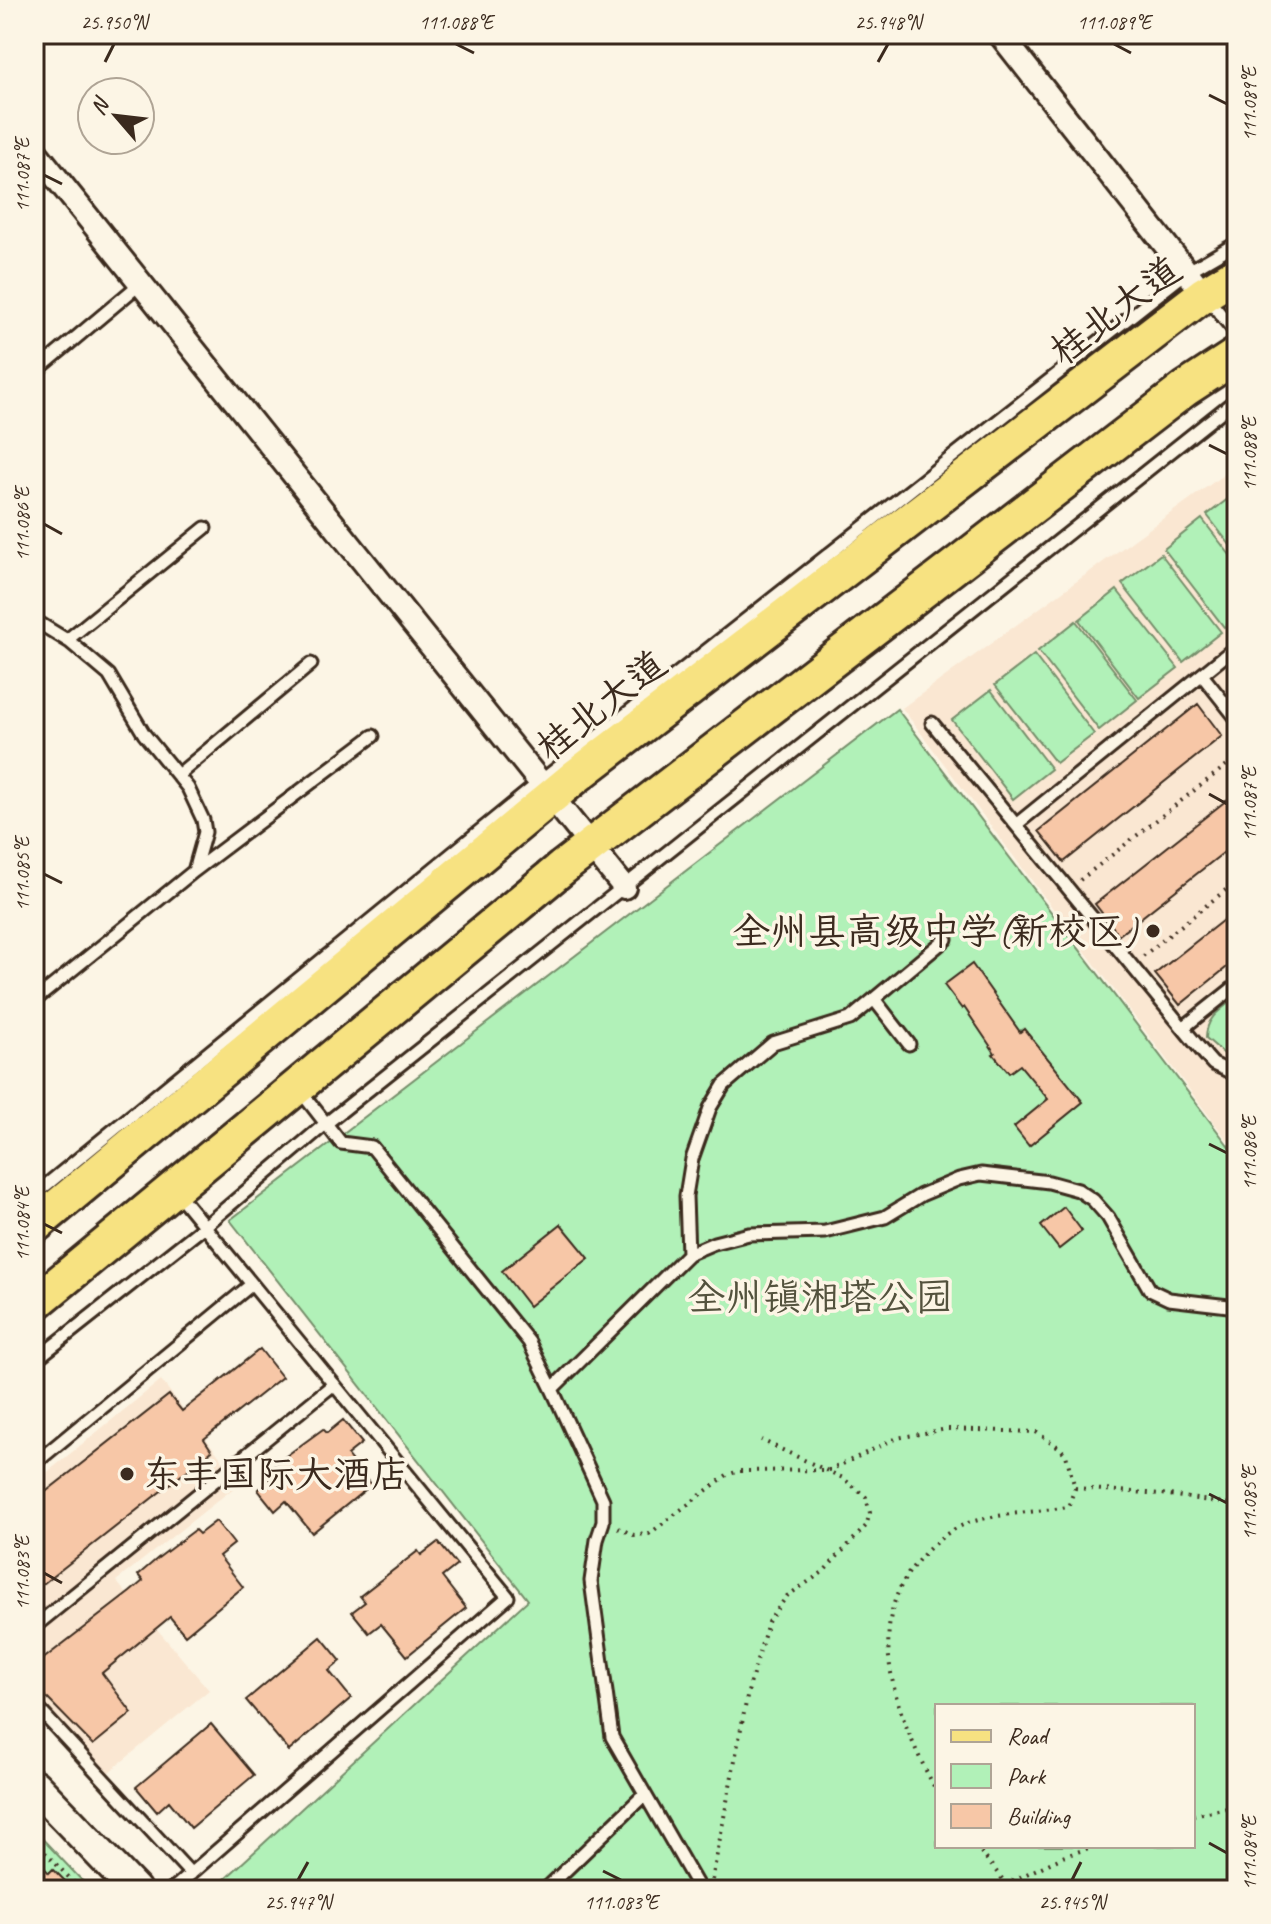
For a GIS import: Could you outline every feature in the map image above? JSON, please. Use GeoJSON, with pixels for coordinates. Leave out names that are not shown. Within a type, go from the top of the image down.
{"type":"FeatureCollection","features":[{"type":"Feature","properties":{"kind":"main road","name":"桂北大道"},"geometry":{"type":"LineString","coordinates":[[34,1226],[547,788],[1195,283],[1237,274]]}},
{"type":"Feature","properties":{"kind":"main road"},"geometry":{"type":"LineString","coordinates":[[34,1304],[592,845],[1185,389],[1237,355]]}},
{"type":"Feature","properties":{"kind":"main road"},"geometry":{"type":"LineString","coordinates":[[34,1785],[135,1890]]}},
{"type":"Feature","properties":{"kind":"street"},"geometry":{"type":"LineString","coordinates":[[1000,34],[1195,283]]}},
{"type":"Feature","properties":{"kind":"street"},"geometry":{"type":"LineString","coordinates":[[34,150],[624,887]]}},
{"type":"Feature","properties":{"kind":"lane"},"geometry":{"type":"LineString","coordinates":[[1237,243],[1195,283],[1237,334]]}},
{"type":"Feature","properties":{"kind":"lane"},"geometry":{"type":"LineString","coordinates":[[34,373],[141,283]]}},
{"type":"Feature","properties":{"kind":"lane"},"geometry":{"type":"LineString","coordinates":[[34,1361],[205,1226],[326,1123],[1237,399]]}},
{"type":"Feature","properties":{"kind":"lane"},"geometry":{"type":"LineString","coordinates":[[67,640],[205,528]]}},
{"type":"Feature","properties":{"kind":"lane"},"geometry":{"type":"LineString","coordinates":[[34,620],[67,640],[109,675],[144,734],[197,804],[203,820],[202,846],[194,871]]}},
{"type":"Feature","properties":{"kind":"lane"},"geometry":{"type":"LineString","coordinates":[[1017,824],[1237,646]]}},
{"type":"Feature","properties":{"kind":"lane"},"geometry":{"type":"LineString","coordinates":[[178,775],[311,664]]}},
{"type":"Feature","properties":{"kind":"lane"},"geometry":{"type":"LineString","coordinates":[[1202,675],[1237,719]]}},
{"type":"Feature","properties":{"kind":"lane"},"geometry":{"type":"LineString","coordinates":[[932,723],[1213,1064],[1237,1075]]}},
{"type":"Feature","properties":{"kind":"lane"},"geometry":{"type":"LineString","coordinates":[[34,1001],[194,871],[373,736]]}},
{"type":"Feature","properties":{"kind":"lane"},"geometry":{"type":"LineString","coordinates":[[34,1195],[547,788]]}},
{"type":"Feature","properties":{"kind":"lane"},"geometry":{"type":"LineString","coordinates":[[688,1254],[686,1196],[692,1159],[710,1108],[724,1085],[773,1043],[850,1019],[946,939]]}},
{"type":"Feature","properties":{"kind":"lane"},"geometry":{"type":"LineString","coordinates":[[1183,1028],[1237,985]]}},
{"type":"Feature","properties":{"kind":"lane"},"geometry":{"type":"LineString","coordinates":[[874,999],[909,1044]]}},
{"type":"Feature","properties":{"kind":"lane"},"geometry":{"type":"LineString","coordinates":[[297,1086],[341,1143],[372,1147],[529,1342],[603,1500],[603,1522],[591,1581],[612,1737],[700,1890]]}},
{"type":"Feature","properties":{"kind":"lane"},"geometry":{"type":"LineString","coordinates":[[552,1389],[688,1254],[749,1234],[825,1232],[885,1217],[921,1195],[959,1179],[981,1174],[1049,1182],[1087,1195],[1108,1217],[1150,1290],[1169,1299],[1237,1307]]}},
{"type":"Feature","properties":{"kind":"lane"},"geometry":{"type":"LineString","coordinates":[[172,1890],[508,1597],[174,1189]]}},
{"type":"Feature","properties":{"kind":"lane"},"geometry":{"type":"LineString","coordinates":[[34,1464],[252,1284]]}},
{"type":"Feature","properties":{"kind":"lane"},"geometry":{"type":"LineString","coordinates":[[34,1627],[334,1384]]}},
{"type":"Feature","properties":{"kind":"lane"},"geometry":{"type":"LineString","coordinates":[[34,1704],[191,1874]]}},
{"type":"Feature","properties":{"kind":"lane"},"geometry":{"type":"LineString","coordinates":[[549,1889],[644,1795]]}},
{"type":"Feature","properties":{"kind":"path"},"geometry":{"type":"LineString","coordinates":[[1069,889],[1237,757]]}},
{"type":"Feature","properties":{"kind":"path"},"geometry":{"type":"LineString","coordinates":[[1132,965],[1237,881]]}},
{"type":"Feature","properties":{"kind":"path"},"geometry":{"type":"LineString","coordinates":[[603,1522],[634,1535],[649,1534],[727,1475],[744,1471],[830,1470],[897,1438],[934,1431],[1036,1432],[1060,1448],[1066,1455],[1075,1488],[1068,1507],[970,1522],[933,1543],[908,1572],[892,1608],[886,1638],[897,1697],[914,1749],[935,1788]]}},
{"type":"Feature","properties":{"kind":"path"},"geometry":{"type":"LineString","coordinates":[[710,1890],[748,1692],[768,1622],[787,1596],[823,1572],[866,1526],[870,1513],[866,1497],[830,1470],[761,1440]]}},
{"type":"Feature","properties":{"kind":"path"},"geometry":{"type":"LineString","coordinates":[[1075,1488],[1162,1494],[1237,1505]]}},
{"type":"Feature","properties":{"kind":"path"},"geometry":{"type":"LineString","coordinates":[[1195,1815],[1237,1806]]}},
{"type":"Feature","properties":{"kind":"path"},"geometry":{"type":"LineString","coordinates":[[34,1841],[81,1890]]}},
{"type":"Feature","properties":{"kind":"path"},"geometry":{"type":"LineString","coordinates":[[978,1848],[1011,1890]]}},
{"type":"Feature","properties":{"kind":"path"},"geometry":{"type":"LineString","coordinates":[[1005,1884],[1089,1848]]}},
{"type":"Feature","properties":{"kind":"shaded area","name":"全州县高级中学(新校区)"},"geometry":{"type":"Polygon","coordinates":[[[1237,465],[1237,1153],[902,708],[1237,465]]]}},
{"type":"Feature","properties":{"kind":"shaded area"},"geometry":{"type":"Polygon","coordinates":[[[161,1380],[240,1483],[116,1581],[209,1690],[108,1773],[34,1692],[34,1483],[161,1380]]]}},
{"type":"Feature","properties":{"kind":"green space"},"geometry":{"type":"Polygon","coordinates":[[[1237,492],[1237,554],[1207,515],[1237,492]]]}},
{"type":"Feature","properties":{"kind":"green space"},"geometry":{"type":"Polygon","coordinates":[[[1202,519],[1237,564],[1237,617],[1224,627],[1164,549],[1202,519]]]}},
{"type":"Feature","properties":{"kind":"green space"},"geometry":{"type":"Polygon","coordinates":[[[1161,554],[1221,632],[1183,662],[1122,584],[1161,554]]]}},
{"type":"Feature","properties":{"kind":"green space"},"geometry":{"type":"Polygon","coordinates":[[[1117,590],[1178,668],[1139,698],[1079,620],[1117,590]]]}},
{"type":"Feature","properties":{"kind":"green space"},"geometry":{"type":"Polygon","coordinates":[[[1076,621],[1137,700],[1099,730],[1038,651],[1076,621]]]}},
{"type":"Feature","properties":{"kind":"green space"},"geometry":{"type":"Polygon","coordinates":[[[1034,655],[1094,734],[1056,763],[995,685],[1034,655]]]}},
{"type":"Feature","properties":{"kind":"green space"},"geometry":{"type":"Polygon","coordinates":[[[991,690],[1051,769],[1013,799],[952,720],[991,690]]]}},
{"type":"Feature","properties":{"kind":"green space","name":"全州镇湘塔公园"},"geometry":{"type":"Polygon","coordinates":[[[897,709],[1237,1157],[1237,1890],[213,1890],[528,1600],[230,1220],[897,709]]]}},
{"type":"Feature","properties":{"kind":"green space"},"geometry":{"type":"Polygon","coordinates":[[[1237,997],[1237,1060],[1229,1058],[1206,1038],[1212,1019],[1237,997]]]}},
{"type":"Feature","properties":{"kind":"green space"},"geometry":{"type":"Polygon","coordinates":[[[34,1830],[91,1890],[34,1890],[34,1830]]]}},
{"type":"Feature","properties":{"kind":"building"},"geometry":{"type":"Polygon","coordinates":[[[1198,704],[1222,736],[1064,862],[1039,831],[1198,704]]]}},
{"type":"Feature","properties":{"kind":"building"},"geometry":{"type":"Polygon","coordinates":[[[1237,792],[1237,842],[1119,935],[1095,904],[1237,792]]]}},
{"type":"Feature","properties":{"kind":"building"},"geometry":{"type":"Polygon","coordinates":[[[1237,909],[1237,959],[1180,1005],[1155,974],[1237,909]]]}},
{"type":"Feature","properties":{"kind":"building"},"geometry":{"type":"Polygon","coordinates":[[[972,964],[1020,1032],[1024,1029],[1083,1102],[1029,1146],[1014,1127],[1048,1099],[1020,1065],[1009,1073],[993,1054],[964,1007],[962,1009],[944,985],[972,964]]]}},
{"type":"Feature","properties":{"kind":"building"},"geometry":{"type":"Polygon","coordinates":[[[1064,1207],[1082,1231],[1059,1249],[1041,1226],[1064,1207]]]}},
{"type":"Feature","properties":{"kind":"building"},"geometry":{"type":"Polygon","coordinates":[[[561,1224],[589,1258],[529,1306],[502,1271],[561,1224]]]}},
{"type":"Feature","properties":{"kind":"building"},"geometry":{"type":"Polygon","coordinates":[[[260,1349],[282,1377],[204,1439],[212,1451],[34,1591],[34,1501],[169,1395],[182,1411],[260,1349]]]}},
{"type":"Feature","properties":{"kind":"building"},"geometry":{"type":"Polygon","coordinates":[[[343,1420],[362,1443],[347,1455],[371,1485],[312,1533],[286,1501],[275,1511],[258,1490],[270,1480],[265,1473],[323,1429],[327,1433],[343,1420]]]}},
{"type":"Feature","properties":{"kind":"building"},"geometry":{"type":"Polygon","coordinates":[[[216,1521],[234,1544],[219,1556],[243,1587],[185,1635],[170,1617],[102,1673],[132,1713],[93,1745],[38,1689],[38,1663],[143,1581],[138,1575],[158,1558],[195,1530],[199,1534],[216,1521]]]}},
{"type":"Feature","properties":{"kind":"building"},"geometry":{"type":"Polygon","coordinates":[[[438,1542],[457,1565],[442,1577],[466,1608],[407,1656],[381,1624],[369,1633],[352,1612],[365,1602],[360,1596],[418,1551],[421,1555],[438,1542]]]}},
{"type":"Feature","properties":{"kind":"building"},"geometry":{"type":"Polygon","coordinates":[[[321,1637],[341,1661],[329,1671],[351,1698],[289,1751],[246,1700],[321,1637]]]}},
{"type":"Feature","properties":{"kind":"building"},"geometry":{"type":"Polygon","coordinates":[[[211,1724],[254,1775],[191,1828],[169,1801],[157,1812],[136,1787],[211,1724]]]}},
{"type":"Feature","properties":{"kind":"building"},"geometry":{"type":"Polygon","coordinates":[[[34,1857],[49,1873],[53,1869],[74,1890],[34,1890],[34,1857]]]}},
{"type":"Feature","properties":{"kind":"place","name":"全州县高级中学(新校区)"},"geometry":{"type":"Point","coordinates":[1153,931]}},
{"type":"Feature","properties":{"kind":"place","name":"东丰国际大酒店"},"geometry":{"type":"Point","coordinates":[127,1474]}}]}
